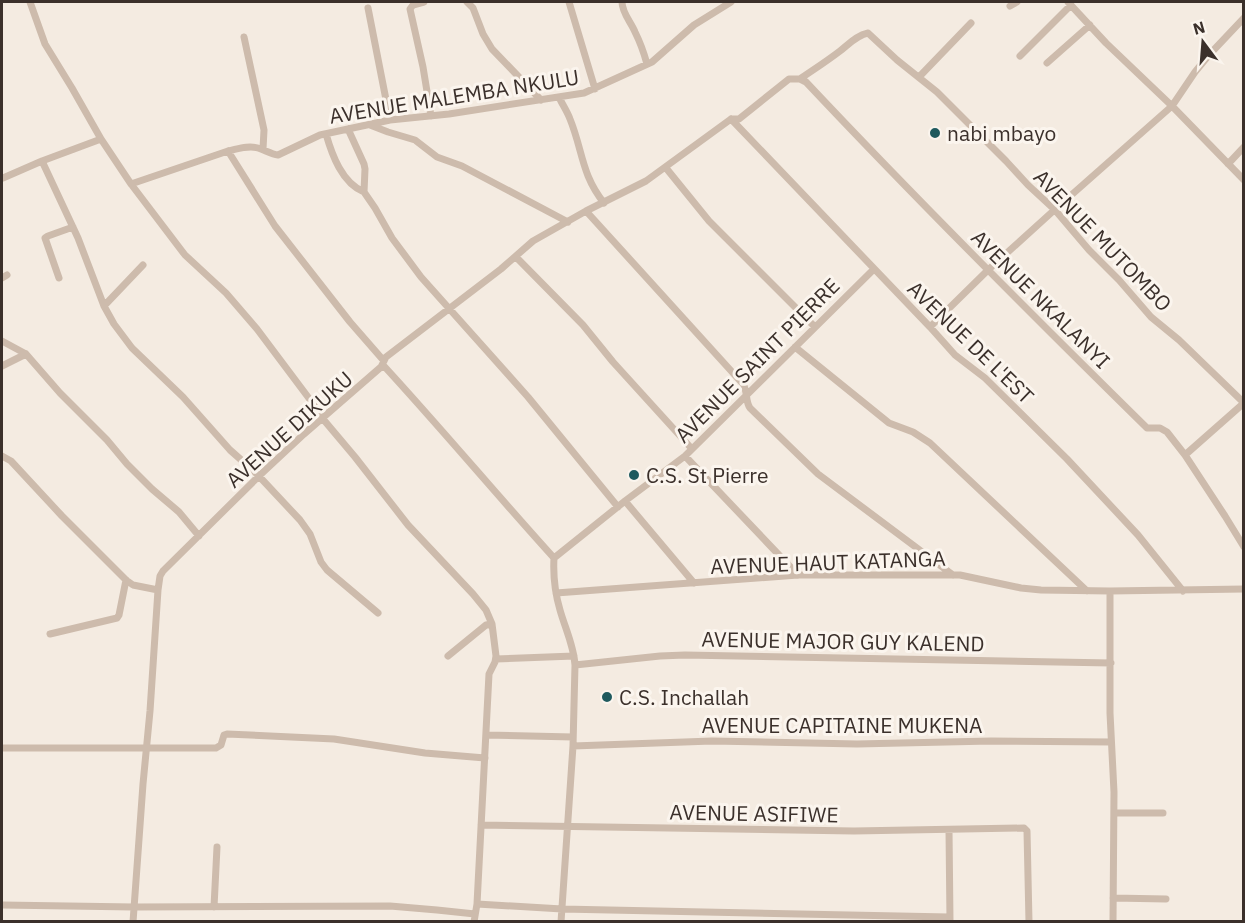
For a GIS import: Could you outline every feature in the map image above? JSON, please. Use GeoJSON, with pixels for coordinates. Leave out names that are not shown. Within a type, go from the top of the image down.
{"type":"FeatureCollection","features":[{"type":"Feature","properties":{"kind":"street"},"geometry":{"type":"LineString","coordinates":[[2,905],[390,906],[437,909],[475,918],[489,674],[496,659],[492,624],[486,610],[408,525],[323,419],[235,302],[185,255],[130,184],[45,44],[30,2]]}},
{"type":"Feature","properties":{"kind":"street"},"geometry":{"type":"LineString","coordinates":[[407,2],[423,67],[431,116]]}},
{"type":"Feature","properties":{"kind":"street"},"geometry":{"type":"LineString","coordinates":[[410,9],[413,5],[424,2]]}},
{"type":"Feature","properties":{"kind":"street"},"geometry":{"type":"LineString","coordinates":[[467,2],[476,13],[483,34],[492,49],[542,100]]}},
{"type":"Feature","properties":{"kind":"street"},"geometry":{"type":"LineString","coordinates":[[569,2],[595,89]]}},
{"type":"Feature","properties":{"kind":"street"},"geometry":{"type":"LineString","coordinates":[[622,2],[622,8],[635,31],[647,64]]}},
{"type":"Feature","properties":{"kind":"street","name":"AVENUE MALEMBA NKULU"},"geometry":{"type":"LineString","coordinates":[[130,184],[244,147],[262,149],[278,155],[326,134],[370,124],[584,93],[654,60],[694,25],[731,2]]}},
{"type":"Feature","properties":{"kind":"street"},"geometry":{"type":"LineString","coordinates":[[1020,56],[1069,3],[1106,43],[1244,180]]}},
{"type":"Feature","properties":{"kind":"street"},"geometry":{"type":"LineString","coordinates":[[368,8],[390,120]]}},
{"type":"Feature","properties":{"kind":"street"},"geometry":{"type":"LineString","coordinates":[[930,327],[988,270],[1172,106],[1202,64],[1244,18]]}},
{"type":"Feature","properties":{"kind":"street"},"geometry":{"type":"LineString","coordinates":[[919,77],[970,23]]}},
{"type":"Feature","properties":{"kind":"street"},"geometry":{"type":"LineString","coordinates":[[1047,63],[1090,25]]}},
{"type":"Feature","properties":{"kind":"street","name":"AVENUE MUTOMBO"},"geometry":{"type":"LineString","coordinates":[[800,79],[854,40],[867,33],[870,34],[950,105],[1055,210],[1151,317],[1179,340],[1244,403]]}},
{"type":"Feature","properties":{"kind":"street"},"geometry":{"type":"LineString","coordinates":[[244,37],[262,116],[264,130],[262,149]]}},
{"type":"Feature","properties":{"kind":"street","name":"AVENUE DIKUKU"},"geometry":{"type":"LineString","coordinates":[[133,921],[158,591],[163,571],[259,476],[384,363],[386,357],[516,257],[533,241],[640,184],[666,168],[731,119],[739,119],[789,80],[800,79]]}},
{"type":"Feature","properties":{"kind":"street","name":"AVENUE NKALANYI"},"geometry":{"type":"LineString","coordinates":[[800,79],[806,82],[1052,336],[1146,427],[1165,430],[1185,455],[1244,547]]}},
{"type":"Feature","properties":{"kind":"street"},"geometry":{"type":"LineString","coordinates":[[559,97],[570,118],[591,186],[604,203]]}},
{"type":"Feature","properties":{"kind":"street","name":"AVENUE DE L'EST"},"geometry":{"type":"LineString","coordinates":[[731,119],[955,355],[985,378],[1067,459],[1138,535],[1184,591]]}},
{"type":"Feature","properties":{"kind":"street"},"geometry":{"type":"LineString","coordinates":[[370,124],[413,139],[437,157],[462,166],[568,222]]}},
{"type":"Feature","properties":{"kind":"street"},"geometry":{"type":"LineString","coordinates":[[348,129],[364,164],[364,192]]}},
{"type":"Feature","properties":{"kind":"street"},"geometry":{"type":"LineString","coordinates":[[326,134],[346,179],[364,192],[402,252],[421,277],[528,397],[618,507]]}},
{"type":"Feature","properties":{"kind":"street"},"geometry":{"type":"LineString","coordinates":[[3,178],[101,139]]}},
{"type":"Feature","properties":{"kind":"street"},"geometry":{"type":"LineString","coordinates":[[1228,164],[1244,147]]}},
{"type":"Feature","properties":{"kind":"street"},"geometry":{"type":"LineString","coordinates":[[228,151],[275,226],[351,322],[504,504],[554,558],[553,574],[556,593],[575,665],[573,746],[561,921]]}},
{"type":"Feature","properties":{"kind":"street"},"geometry":{"type":"LineString","coordinates":[[42,161],[84,250],[104,306],[114,324],[132,348],[183,397],[235,455],[259,476],[303,524],[324,566],[378,613]]}},
{"type":"Feature","properties":{"kind":"street"},"geometry":{"type":"LineString","coordinates":[[666,168],[716,228],[815,327]]}},
{"type":"Feature","properties":{"kind":"street"},"geometry":{"type":"LineString","coordinates":[[586,212],[743,384],[750,408],[818,474],[953,575]]}},
{"type":"Feature","properties":{"kind":"street"},"geometry":{"type":"LineString","coordinates":[[59,278],[45,238],[73,227]]}},
{"type":"Feature","properties":{"kind":"street"},"geometry":{"type":"LineString","coordinates":[[516,257],[583,325],[613,362],[692,448]]}},
{"type":"Feature","properties":{"kind":"street"},"geometry":{"type":"LineString","coordinates":[[104,306],[142,265]]}},
{"type":"Feature","properties":{"kind":"street","name":"AVENUE SAINT PIERRE"},"geometry":{"type":"LineString","coordinates":[[554,558],[685,456],[874,269]]}},
{"type":"Feature","properties":{"kind":"street"},"geometry":{"type":"LineString","coordinates":[[2,340],[26,354],[127,464],[179,512],[199,536]]}},
{"type":"Feature","properties":{"kind":"street"},"geometry":{"type":"LineString","coordinates":[[795,347],[889,423],[917,434],[930,443],[1087,591]]}},
{"type":"Feature","properties":{"kind":"street"},"geometry":{"type":"LineString","coordinates":[[2,366],[26,354]]}},
{"type":"Feature","properties":{"kind":"street"},"geometry":{"type":"LineString","coordinates":[[1185,455],[1244,403]]}},
{"type":"Feature","properties":{"kind":"street"},"geometry":{"type":"LineString","coordinates":[[2,456],[11,461],[126,580],[134,585],[158,591]]}},
{"type":"Feature","properties":{"kind":"street"},"geometry":{"type":"LineString","coordinates":[[685,456],[798,575]]}},
{"type":"Feature","properties":{"kind":"street"},"geometry":{"type":"LineString","coordinates":[[626,501],[694,583]]}},
{"type":"Feature","properties":{"kind":"street","name":"AVENUE HAUT KATANGA"},"geometry":{"type":"LineString","coordinates":[[556,593],[798,575],[953,575],[1032,590],[1244,589]]}},
{"type":"Feature","properties":{"kind":"street"},"geometry":{"type":"LineString","coordinates":[[50,634],[117,618],[126,580]]}},
{"type":"Feature","properties":{"kind":"street"},"geometry":{"type":"LineString","coordinates":[[1110,591],[1110,713],[1114,813],[1113,921]]}},
{"type":"Feature","properties":{"kind":"street"},"geometry":{"type":"LineString","coordinates":[[448,656],[486,625],[492,624]]}},
{"type":"Feature","properties":{"kind":"street","name":"AVENUE MAJOR GUY KALEND"},"geometry":{"type":"LineString","coordinates":[[575,665],[685,655],[1111,663]]}},
{"type":"Feature","properties":{"kind":"street"},"geometry":{"type":"LineString","coordinates":[[496,659],[574,656]]}},
{"type":"Feature","properties":{"kind":"street"},"geometry":{"type":"LineString","coordinates":[[2,748],[217,748],[227,734],[334,739],[425,753],[485,758]]}},
{"type":"Feature","properties":{"kind":"street"},"geometry":{"type":"LineString","coordinates":[[486,735],[573,737]]}},
{"type":"Feature","properties":{"kind":"street","name":"AVENUE CAPITAINE MUKENA"},"geometry":{"type":"LineString","coordinates":[[573,746],[712,741],[857,744],[992,741],[1111,742]]}},
{"type":"Feature","properties":{"kind":"street"},"geometry":{"type":"LineString","coordinates":[[1114,813],[1163,813]]}},
{"type":"Feature","properties":{"kind":"street","name":"AVENUE ASIFIWE"},"geometry":{"type":"LineString","coordinates":[[481,825],[798,831],[1024,828],[1027,829],[1029,921]]}},
{"type":"Feature","properties":{"kind":"street"},"geometry":{"type":"LineString","coordinates":[[477,904],[562,909],[950,919],[949,830]]}},
{"type":"Feature","properties":{"kind":"street"},"geometry":{"type":"LineString","coordinates":[[214,907],[217,847]]}},
{"type":"Feature","properties":{"kind":"street"},"geometry":{"type":"LineString","coordinates":[[1113,898],[1166,899]]}},
{"type":"Feature","properties":{"kind":"place","name":"nabi mbayo"},"geometry":{"type":"Point","coordinates":[935,133]}},
{"type":"Feature","properties":{"kind":"place","name":"C.S. St Pierre"},"geometry":{"type":"Point","coordinates":[634,475]}},
{"type":"Feature","properties":{"kind":"place","name":"C.S. Inchallah"},"geometry":{"type":"Point","coordinates":[607,697]}}]}
